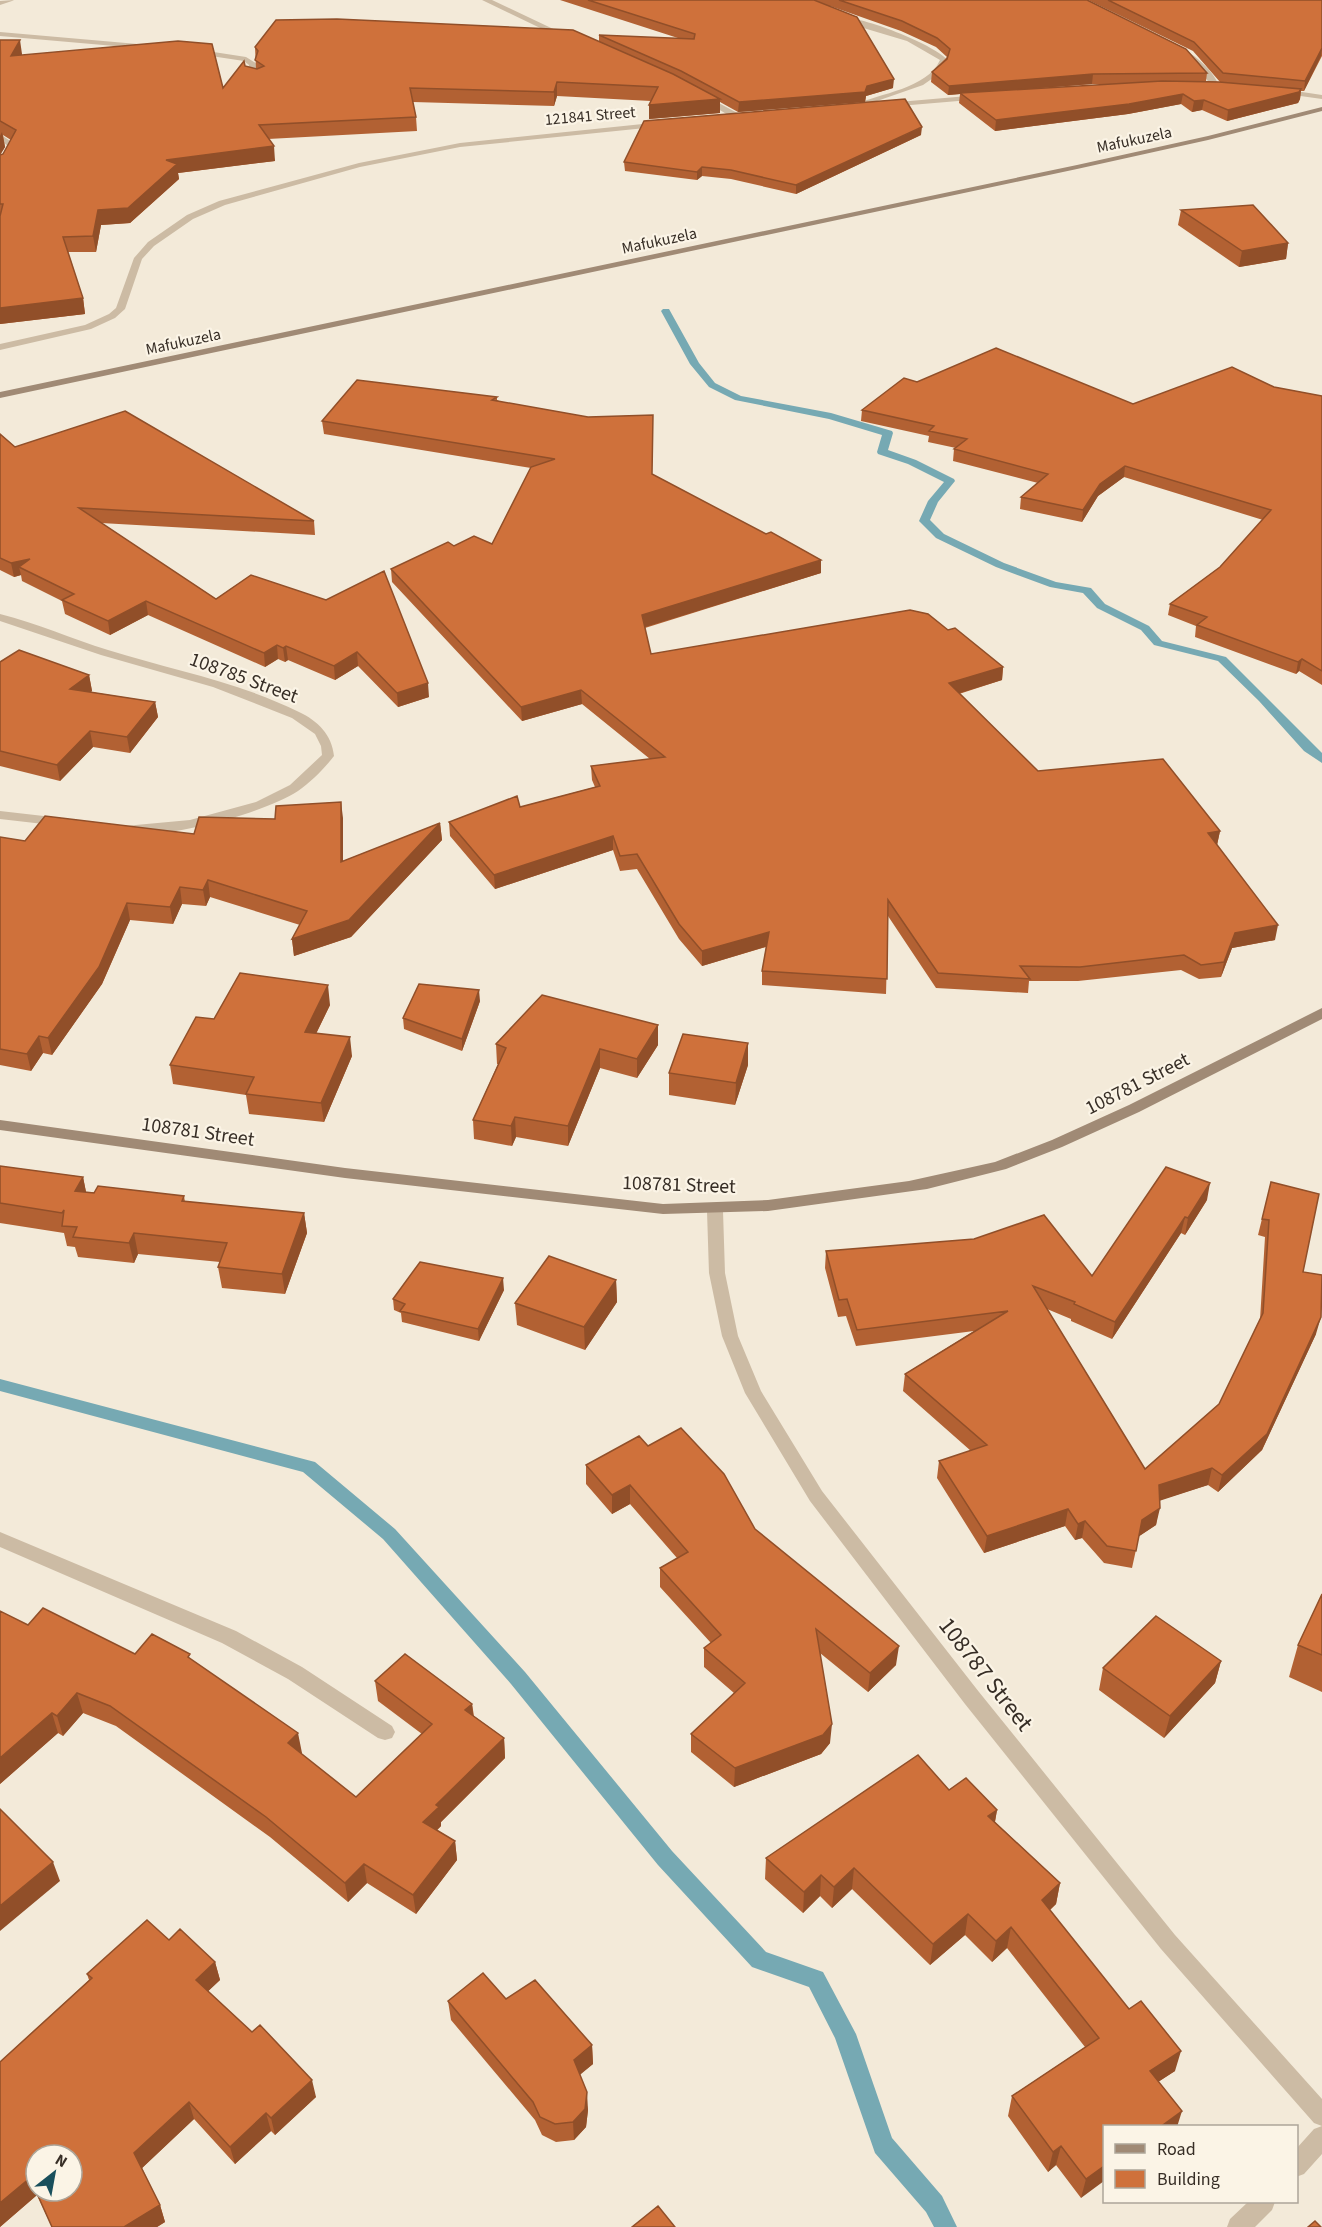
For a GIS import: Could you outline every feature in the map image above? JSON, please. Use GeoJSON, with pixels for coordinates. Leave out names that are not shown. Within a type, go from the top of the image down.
{"type":"FeatureCollection","features":[{"type":"Feature","properties":{"kind":"main road","name":"Mafukuzela"},"geometry":{"type":"LineString","coordinates":[[0,395],[1120,157],[1322,109]]}},
{"type":"Feature","properties":{"kind":"main road","name":"108781 Street"},"geometry":{"type":"LineString","coordinates":[[0,1125],[345,1173],[663,1209],[715,1211],[826,1200],[900,1188],[960,1177],[1016,1160],[1081,1134],[1322,1013]]}},
{"type":"Feature","properties":{"kind":"street"},"geometry":{"type":"LineString","coordinates":[[0,3],[10,0]]}},
{"type":"Feature","properties":{"kind":"street"},"geometry":{"type":"LineString","coordinates":[[486,0],[568,38]]}},
{"type":"Feature","properties":{"kind":"street"},"geometry":{"type":"LineString","coordinates":[[830,14],[918,43],[944,60],[943,66],[934,75],[917,84],[856,107]]}},
{"type":"Feature","properties":{"kind":"street"},"geometry":{"type":"LineString","coordinates":[[0,34],[154,47]]}},
{"type":"Feature","properties":{"kind":"street"},"geometry":{"type":"LineString","coordinates":[[1163,43],[1197,61],[1222,87],[1201,87]]}},
{"type":"Feature","properties":{"kind":"street"},"geometry":{"type":"LineString","coordinates":[[187,51],[246,59],[253,64],[250,76],[258,79]]}},
{"type":"Feature","properties":{"kind":"street"},"geometry":{"type":"LineString","coordinates":[[1273,90],[1322,97]]}},
{"type":"Feature","properties":{"kind":"street"},"geometry":{"type":"LineString","coordinates":[[694,92],[738,117]]}},
{"type":"Feature","properties":{"kind":"street"},"geometry":{"type":"LineString","coordinates":[[845,108],[992,96]]}},
{"type":"Feature","properties":{"kind":"street"},"geometry":{"type":"LineString","coordinates":[[716,119],[750,116]]}},
{"type":"Feature","properties":{"kind":"street","name":"121841 Street"},"geometry":{"type":"LineString","coordinates":[[0,347],[88,327],[112,316],[120,309],[138,258],[151,243],[190,217],[222,203],[359,165],[460,145],[671,123]]}},
{"type":"Feature","properties":{"kind":"street"},"geometry":{"type":"LineString","coordinates":[[0,136],[12,145],[0,168]]}},
{"type":"Feature","properties":{"kind":"street","name":"108785 Street"},"geometry":{"type":"LineString","coordinates":[[0,617],[105,653],[217,684],[296,715],[320,732],[327,746],[328,756],[293,789],[260,804],[180,825],[136,830],[114,827]]}},
{"type":"Feature","properties":{"kind":"street"},"geometry":{"type":"LineString","coordinates":[[0,815],[80,824]]}},
{"type":"Feature","properties":{"kind":"street","name":"108787 Street"},"geometry":{"type":"LineString","coordinates":[[715,1211],[717,1273],[730,1336],[753,1393],[816,1496],[972,1698],[1168,1942],[1322,2115]]}},
{"type":"Feature","properties":{"kind":"street"},"geometry":{"type":"LineString","coordinates":[[0,1539],[230,1637],[295,1673],[385,1732]]}},
{"type":"Feature","properties":{"kind":"street"},"geometry":{"type":"LineString","coordinates":[[1298,2164],[1322,2137]]}},
{"type":"Feature","properties":{"kind":"street"},"geometry":{"type":"LineString","coordinates":[[1238,2227],[1263,2203]]}},
{"type":"Feature","properties":{"kind":"building"},"geometry":{"type":"Polygon","coordinates":[[[588,0],[814,0],[857,17],[894,79],[867,86],[865,92],[739,102],[681,71],[599,35],[694,39],[695,34],[588,0]]]}},
{"type":"Feature","properties":{"kind":"building"},"geometry":{"type":"Polygon","coordinates":[[[839,0],[1087,0],[1186,49],[1207,73],[1093,74],[949,86],[932,72],[947,59],[950,49],[937,38],[902,21],[839,0]]]}},
{"type":"Feature","properties":{"kind":"building"},"geometry":{"type":"Polygon","coordinates":[[[1108,0],[1322,0],[1322,48],[1305,81],[1223,73],[1194,42],[1108,0]]]}},
{"type":"Feature","properties":{"kind":"building"},"geometry":{"type":"Polygon","coordinates":[[[337,19],[573,30],[673,74],[720,99],[649,105],[658,87],[557,82],[554,92],[410,88],[416,117],[259,125],[274,146],[166,160],[177,164],[128,208],[98,210],[93,236],[63,237],[83,298],[0,308],[0,216],[3,204],[0,204],[0,155],[3,154],[16,130],[0,121],[0,40],[20,40],[11,56],[178,41],[212,44],[223,88],[244,61],[245,66],[257,69],[264,66],[255,60],[258,51],[255,47],[276,20],[337,19]]]}},
{"type":"Feature","properties":{"kind":"building"},"geometry":{"type":"Polygon","coordinates":[[[1162,81],[1219,82],[1301,89],[1299,92],[1228,110],[1204,100],[1194,101],[1183,94],[1129,104],[996,120],[960,93],[1162,81]]]}},
{"type":"Feature","properties":{"kind":"building"},"geometry":{"type":"Polygon","coordinates":[[[905,99],[922,127],[796,185],[731,170],[702,167],[697,172],[624,162],[644,121],[905,99]]]}},
{"type":"Feature","properties":{"kind":"building"},"geometry":{"type":"Polygon","coordinates":[[[1253,205],[1288,243],[1242,251],[1181,210],[1253,205]]]}},
{"type":"Feature","properties":{"kind":"building"},"geometry":{"type":"Polygon","coordinates":[[[996,348],[1133,404],[1232,367],[1274,387],[1322,396],[1322,671],[1302,659],[1298,662],[1197,625],[1207,617],[1170,604],[1220,567],[1271,510],[1125,466],[1100,484],[1083,510],[1021,497],[1048,474],[954,449],[967,439],[929,431],[934,426],[862,410],[904,378],[917,382],[996,348]]]}},
{"type":"Feature","properties":{"kind":"building"},"geometry":{"type":"Polygon","coordinates":[[[357,380],[497,397],[492,400],[588,417],[653,415],[652,474],[766,534],[771,532],[821,560],[642,615],[651,654],[910,610],[928,614],[948,630],[955,628],[1003,667],[949,683],[1038,771],[1163,759],[1220,831],[1208,833],[1278,925],[1235,933],[1224,962],[1201,965],[1184,955],[1080,967],[1020,966],[1030,979],[938,973],[888,900],[887,979],[762,971],[769,932],[702,951],[679,924],[637,854],[620,856],[613,836],[494,875],[449,822],[517,796],[520,807],[600,786],[591,766],[665,757],[581,690],[521,707],[391,569],[448,542],[454,546],[474,536],[492,544],[531,467],[555,459],[322,421],[357,380]]]}},
{"type":"Feature","properties":{"kind":"building"},"geometry":{"type":"Polygon","coordinates":[[[125,411],[314,521],[79,508],[216,599],[251,575],[326,600],[384,571],[428,683],[397,693],[357,652],[334,666],[286,646],[283,648],[277,645],[264,653],[146,601],[108,621],[62,600],[74,594],[19,567],[30,559],[11,563],[0,558],[0,434],[15,447],[125,411]]]}},
{"type":"Feature","properties":{"kind":"building"},"geometry":{"type":"Polygon","coordinates":[[[19,650],[89,675],[70,689],[155,702],[127,737],[90,731],[57,765],[0,751],[0,662],[19,650]]]}},
{"type":"Feature","properties":{"kind":"building"},"geometry":{"type":"Polygon","coordinates":[[[341,802],[341,862],[440,823],[349,920],[292,939],[307,911],[208,880],[203,890],[180,887],[170,907],[127,903],[99,967],[48,1038],[39,1036],[27,1054],[0,1049],[0,837],[25,841],[45,816],[194,834],[199,817],[275,819],[276,806],[341,802]]]}},
{"type":"Feature","properties":{"kind":"building"},"geometry":{"type":"Polygon","coordinates":[[[240,973],[328,985],[305,1032],[350,1037],[321,1103],[246,1094],[254,1077],[170,1065],[196,1017],[214,1019],[240,973]]]}},
{"type":"Feature","properties":{"kind":"building"},"geometry":{"type":"Polygon","coordinates":[[[419,984],[479,990],[462,1039],[403,1018],[419,984]]]}},
{"type":"Feature","properties":{"kind":"building"},"geometry":{"type":"Polygon","coordinates":[[[542,995],[658,1025],[637,1059],[600,1049],[568,1126],[515,1117],[511,1126],[473,1120],[506,1048],[496,1044],[542,995]]]}},
{"type":"Feature","properties":{"kind":"building"},"geometry":{"type":"Polygon","coordinates":[[[683,1034],[748,1043],[736,1083],[669,1073],[683,1034]]]}},
{"type":"Feature","properties":{"kind":"building"},"geometry":{"type":"Polygon","coordinates":[[[0,1166],[83,1177],[75,1191],[94,1193],[98,1186],[184,1196],[182,1201],[304,1213],[282,1274],[218,1267],[227,1243],[134,1233],[129,1243],[73,1237],[77,1227],[62,1226],[64,1210],[62,1213],[0,1203],[0,1166]]]}},
{"type":"Feature","properties":{"kind":"building"},"geometry":{"type":"Polygon","coordinates":[[[1166,1167],[1210,1183],[1115,1322],[1074,1304],[1075,1302],[1033,1286],[1145,1469],[1219,1404],[1263,1313],[1269,1220],[1262,1219],[1271,1182],[1319,1194],[1303,1272],[1322,1275],[1321,1317],[1267,1434],[1222,1475],[1212,1468],[1159,1485],[1160,1508],[1142,1520],[1136,1551],[1107,1546],[1085,1521],[1078,1524],[1068,1509],[987,1536],[939,1461],[987,1445],[905,1374],[1008,1311],[857,1330],[847,1299],[839,1300],[826,1251],[974,1239],[1044,1215],[1092,1276],[1166,1167]]]}},
{"type":"Feature","properties":{"kind":"building"},"geometry":{"type":"Polygon","coordinates":[[[549,1256],[616,1280],[584,1327],[515,1303],[549,1256]]]}},
{"type":"Feature","properties":{"kind":"building"},"geometry":{"type":"Polygon","coordinates":[[[420,1262],[503,1278],[478,1329],[400,1311],[405,1304],[393,1299],[420,1262]]]}},
{"type":"Feature","properties":{"kind":"building"},"geometry":{"type":"Polygon","coordinates":[[[681,1428],[724,1474],[755,1529],[899,1646],[870,1673],[816,1629],[832,1724],[823,1735],[735,1768],[691,1734],[745,1683],[704,1648],[721,1635],[660,1568],[688,1552],[630,1485],[612,1495],[586,1465],[639,1436],[648,1446],[681,1428]]]}},
{"type":"Feature","properties":{"kind":"building"},"geometry":{"type":"Polygon","coordinates":[[[1322,1594],[1322,1655],[1298,1645],[1322,1594]]]}},
{"type":"Feature","properties":{"kind":"building"},"geometry":{"type":"Polygon","coordinates":[[[43,1608],[135,1654],[152,1634],[190,1654],[188,1657],[298,1733],[288,1743],[356,1797],[432,1724],[375,1681],[405,1654],[472,1704],[465,1710],[504,1738],[436,1805],[439,1807],[423,1822],[455,1841],[413,1895],[364,1864],[345,1883],[266,1817],[110,1706],[77,1693],[57,1716],[52,1713],[0,1758],[0,1611],[28,1625],[43,1608]]]}},
{"type":"Feature","properties":{"kind":"building"},"geometry":{"type":"Polygon","coordinates":[[[1156,1616],[1221,1661],[1170,1716],[1103,1668],[1156,1616]]]}},
{"type":"Feature","properties":{"kind":"building"},"geometry":{"type":"Polygon","coordinates":[[[918,1755],[949,1790],[966,1778],[997,1810],[988,1816],[1060,1883],[1042,1900],[1129,2009],[1141,2001],[1181,2051],[1150,2071],[1182,2111],[1163,2125],[1103,2125],[1103,2167],[1086,2179],[1061,2146],[1053,2152],[1012,2096],[1099,2038],[1011,1927],[996,1941],[968,1914],[933,1944],[854,1868],[834,1887],[821,1875],[804,1892],[766,1858],[918,1755]]]}},
{"type":"Feature","properties":{"kind":"building"},"geometry":{"type":"Polygon","coordinates":[[[0,1809],[53,1862],[0,1906],[0,1809]]]}},
{"type":"Feature","properties":{"kind":"building"},"geometry":{"type":"Polygon","coordinates":[[[147,1920],[169,1940],[180,1929],[215,1962],[196,1980],[252,2032],[260,2025],[312,2080],[271,2118],[266,2113],[230,2147],[189,2102],[134,2153],[160,2205],[124,2227],[52,2227],[41,2203],[84,2203],[84,2143],[24,2143],[24,2183],[0,2203],[0,2062],[92,1978],[87,1974],[147,1920]]]}},
{"type":"Feature","properties":{"kind":"building"},"geometry":{"type":"Polygon","coordinates":[[[483,1973],[506,1999],[535,1980],[592,2045],[574,2060],[587,2092],[585,2109],[573,2122],[555,2124],[540,2117],[533,2102],[448,2001],[483,1973]]]}},
{"type":"Feature","properties":{"kind":"building"},"geometry":{"type":"Polygon","coordinates":[[[658,2206],[675,2227],[632,2227],[658,2206]]]}},
{"type":"Feature","properties":{"kind":"building"},"geometry":{"type":"Polygon","coordinates":[[[1315,2221],[1321,2227],[1308,2227],[1315,2221]]]}},
{"type":"Feature","properties":{"kind":"waterway"},"geometry":{"type":"LineString","coordinates":[[666,311],[695,364],[712,385],[738,398],[831,416],[888,433],[882,452],[912,462],[950,481],[933,501],[924,521],[940,536],[1000,565],[1054,585],[1087,590],[1101,606],[1145,628],[1158,643],[1222,659],[1263,698],[1308,748],[1322,759]]}},
{"type":"Feature","properties":{"kind":"waterway"},"geometry":{"type":"LineString","coordinates":[[0,1385],[309,1467],[389,1534],[518,1678],[665,1858],[759,1960],[816,1979],[845,2034],[883,2145],[934,2204],[946,2227]]}}]}
